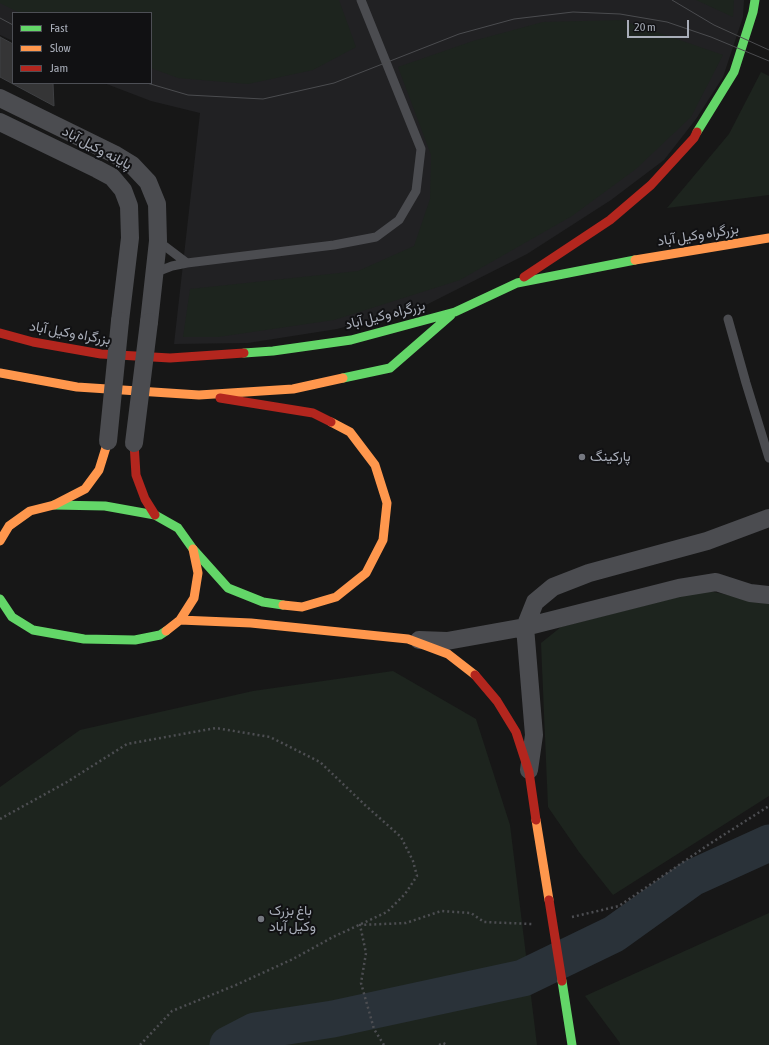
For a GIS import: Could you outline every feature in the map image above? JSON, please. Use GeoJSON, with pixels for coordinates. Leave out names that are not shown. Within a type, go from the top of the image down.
{"type":"FeatureCollection","features":[{"type":"Feature","properties":{"kind":"main road"},"geometry":{"type":"LineString","coordinates":[[517,283],[610,220],[651,185],[694,138],[734,72],[753,12],[755,0]]}},
{"type":"Feature","properties":{"kind":"main road","name":"بزرگراه وکیل آباد"},"geometry":{"type":"LineString","coordinates":[[0,334],[33,342],[101,354],[170,358],[273,351],[351,340],[455,312],[517,283],[620,262],[769,238]]}},
{"type":"Feature","properties":{"kind":"main road"},"geometry":{"type":"LineString","coordinates":[[199,395],[293,389],[390,368],[455,312]]}},
{"type":"Feature","properties":{"kind":"main road"},"geometry":{"type":"LineString","coordinates":[[0,373],[77,387],[199,395],[313,413],[350,432],[375,465],[387,503],[383,540],[366,573],[336,597],[302,607],[263,602],[228,588],[193,549],[178,528],[155,515],[105,506],[54,504]]}},
{"type":"Feature","properties":{"kind":"main road"},"geometry":{"type":"LineString","coordinates":[[0,541],[9,526],[30,511],[54,504],[85,488],[99,470],[108,441]]}},
{"type":"Feature","properties":{"kind":"main road"},"geometry":{"type":"LineString","coordinates":[[134,443],[136,475],[145,498],[155,515]]}},
{"type":"Feature","properties":{"kind":"main road"},"geometry":{"type":"LineString","coordinates":[[0,599],[12,617],[33,630],[84,639],[135,640],[160,635],[180,620],[194,598],[198,573],[193,549]]}},
{"type":"Feature","properties":{"kind":"main road"},"geometry":{"type":"LineString","coordinates":[[180,620],[251,624],[408,639],[448,654],[475,675],[497,701],[516,732],[529,772],[572,1045]]}},
{"type":"Feature","properties":{"kind":"street","name":"پایانه وکیل آباد"},"geometry":{"type":"LineString","coordinates":[[0,98],[114,154],[132,165],[148,182],[157,204],[158,241],[134,443]]}},
{"type":"Feature","properties":{"kind":"street","name":"پایانه وکیل آباد"},"geometry":{"type":"LineString","coordinates":[[0,122],[112,177],[123,190],[129,206],[130,238],[108,441]]}},
{"type":"Feature","properties":{"kind":"street"},"geometry":{"type":"LineString","coordinates":[[529,772],[534,735],[525,627],[535,602],[553,587],[589,573],[707,541],[769,518]]}},
{"type":"Feature","properties":{"kind":"street"},"geometry":{"type":"LineString","coordinates":[[408,639],[446,641],[525,627],[679,588],[716,582],[750,593],[769,595]]}},
{"type":"Feature","properties":{"kind":"lane"},"geometry":{"type":"LineString","coordinates":[[154,273],[172,266],[187,263],[334,245],[376,238],[399,220],[416,191],[421,149],[361,0]]}},
{"type":"Feature","properties":{"kind":"lane"},"geometry":{"type":"LineString","coordinates":[[158,241],[187,263]]}},
{"type":"Feature","properties":{"kind":"lane"},"geometry":{"type":"LineString","coordinates":[[728,319],[769,458]]}},
{"type":"Feature","properties":{"kind":"path"},"geometry":{"type":"LineString","coordinates":[[0,819],[67,782],[127,744],[216,728],[270,737],[320,762],[401,836],[413,861],[416,876],[405,894],[387,912],[333,937],[293,959],[236,985],[172,1011],[140,1045]]}},
{"type":"Feature","properties":{"kind":"path"},"geometry":{"type":"LineString","coordinates":[[366,953],[361,983],[374,1029],[384,1045]]}},
{"type":"Feature","properties":{"kind":"path"},"geometry":{"type":"LineString","coordinates":[[438,1045],[443,1043],[447,1045]]}},
{"type":"Feature","properties":{"kind":"shaded area"},"geometry":{"type":"Polygon","coordinates":[[[0,0],[744,0],[743,17],[723,77],[696,119],[664,160],[611,200],[527,254],[428,304],[337,329],[248,343],[174,344],[200,113],[151,101],[107,84],[152,84],[152,12],[12,12],[12,41],[0,35],[0,0]]]}},
{"type":"Feature","properties":{"kind":"shaded area"},"geometry":{"type":"Polygon","coordinates":[[[0,0],[339,0],[356,47],[313,70],[248,84],[178,78],[152,68],[152,12],[18,12],[0,3],[0,0]]]}},
{"type":"Feature","properties":{"kind":"shaded area"},"geometry":{"type":"Polygon","coordinates":[[[696,0],[734,0],[733,17],[696,0]]]}},
{"type":"Feature","properties":{"kind":"shaded area"},"geometry":{"type":"Polygon","coordinates":[[[622,20],[723,55],[691,117],[636,169],[572,216],[460,280],[334,320],[218,337],[183,337],[190,289],[358,271],[414,246],[430,199],[431,155],[398,67],[473,41],[543,22],[622,20]]]}},
{"type":"Feature","properties":{"kind":"shaded area"},"geometry":{"type":"Polygon","coordinates":[[[761,72],[769,76],[769,195],[667,208],[729,134],[761,72]]]}},
{"type":"Feature","properties":{"kind":"shaded area"},"geometry":{"type":"Polygon","coordinates":[[[705,590],[769,604],[769,796],[613,895],[579,852],[548,807],[541,643],[561,627],[705,590]]]}},
{"type":"Feature","properties":{"kind":"shaded area","name":"باغ بزرک وکیل آباد"},"geometry":{"type":"Polygon","coordinates":[[[393,671],[476,719],[510,825],[537,1045],[0,1045],[0,787],[80,730],[253,691],[393,671]]]}},
{"type":"Feature","properties":{"kind":"shaded area"},"geometry":{"type":"Polygon","coordinates":[[[769,913],[769,1045],[620,1045],[585,996],[769,913]]]}},
{"type":"Feature","properties":{"kind":"building"},"geometry":{"type":"Polygon","coordinates":[[[0,37],[12,43],[12,83],[0,77],[0,37]]]}},
{"type":"Feature","properties":{"kind":"building"},"geometry":{"type":"Polygon","coordinates":[[[13,84],[53,84],[54,106],[13,84]]]}},
{"type":"Feature","properties":{"kind":"waterway"},"geometry":{"type":"LineString","coordinates":[[228,1045],[255,1031],[333,1019],[523,978],[614,934],[692,878],[769,843]]}},
{"type":"Feature","properties":{"kind":"tram line"},"geometry":{"type":"LineString","coordinates":[[672,0],[714,25],[769,50]]}},
{"type":"Feature","properties":{"kind":"tram line"},"geometry":{"type":"LineString","coordinates":[[150,84],[188,95],[263,99],[334,83],[459,34],[514,19],[573,12],[620,14],[667,22],[711,37],[769,61]]}},
{"type":"Feature","properties":{"kind":"tram line"},"geometry":{"type":"LineString","coordinates":[[0,18],[12,24]]}},
{"type":"Feature","properties":{"kind":"traffic: fast"},"geometry":{"type":"LineString","coordinates":[[697,132],[734,72],[753,12],[755,0]]}},
{"type":"Feature","properties":{"kind":"traffic: fast"},"geometry":{"type":"LineString","coordinates":[[244,353],[273,351],[351,340],[455,312],[517,283],[635,260]]}},
{"type":"Feature","properties":{"kind":"traffic: fast"},"geometry":{"type":"LineString","coordinates":[[343,378],[390,368],[451,315]]}},
{"type":"Feature","properties":{"kind":"traffic: fast"},"geometry":{"type":"LineString","coordinates":[[54,505],[105,506],[155,515],[178,528],[193,549],[228,588],[263,602],[283,605]]}},
{"type":"Feature","properties":{"kind":"traffic: fast"},"geometry":{"type":"LineString","coordinates":[[0,599],[12,617],[33,630],[84,639],[135,640],[160,635],[166,631]]}},
{"type":"Feature","properties":{"kind":"traffic: fast"},"geometry":{"type":"LineString","coordinates":[[562,981],[572,1045]]}},
{"type":"Feature","properties":{"kind":"traffic: slow"},"geometry":{"type":"LineString","coordinates":[[635,260],[769,238]]}},
{"type":"Feature","properties":{"kind":"traffic: slow"},"geometry":{"type":"LineString","coordinates":[[0,373],[77,387],[199,395],[293,389],[343,378]]}},
{"type":"Feature","properties":{"kind":"traffic: slow"},"geometry":{"type":"LineString","coordinates":[[283,605],[302,607],[336,597],[366,573],[383,540],[387,503],[375,465],[350,432],[331,422]]}},
{"type":"Feature","properties":{"kind":"traffic: slow"},"geometry":{"type":"LineString","coordinates":[[0,541],[9,526],[30,511],[54,505],[85,489],[99,470],[108,441]]}},
{"type":"Feature","properties":{"kind":"traffic: slow"},"geometry":{"type":"LineString","coordinates":[[166,631],[180,620],[194,598],[198,573],[193,549]]}},
{"type":"Feature","properties":{"kind":"traffic: slow"},"geometry":{"type":"LineString","coordinates":[[180,620],[251,623],[408,639],[448,654],[475,675]]}},
{"type":"Feature","properties":{"kind":"traffic: slow"},"geometry":{"type":"LineString","coordinates":[[536,820],[549,900]]}},
{"type":"Feature","properties":{"kind":"traffic: jam"},"geometry":{"type":"LineString","coordinates":[[524,277],[610,220],[651,185],[694,138],[697,132]]}},
{"type":"Feature","properties":{"kind":"traffic: jam"},"geometry":{"type":"LineString","coordinates":[[0,333],[33,342],[101,354],[170,358],[244,353]]}},
{"type":"Feature","properties":{"kind":"traffic: jam"},"geometry":{"type":"LineString","coordinates":[[220,398],[313,413],[331,422]]}},
{"type":"Feature","properties":{"kind":"traffic: jam"},"geometry":{"type":"LineString","coordinates":[[134,443],[136,475],[145,499],[155,515]]}},
{"type":"Feature","properties":{"kind":"traffic: jam"},"geometry":{"type":"LineString","coordinates":[[475,675],[497,701],[516,732],[529,772],[536,820]]}},
{"type":"Feature","properties":{"kind":"traffic: jam"},"geometry":{"type":"LineString","coordinates":[[549,900],[562,981]]}},
{"type":"Feature","properties":{"kind":"place","name":"پارکینگ"},"geometry":{"type":"Point","coordinates":[582,457]}},
{"type":"Feature","properties":{"kind":"place","name":"باغ بزرک وکیل آباد"},"geometry":{"type":"Point","coordinates":[261,919]}}]}
